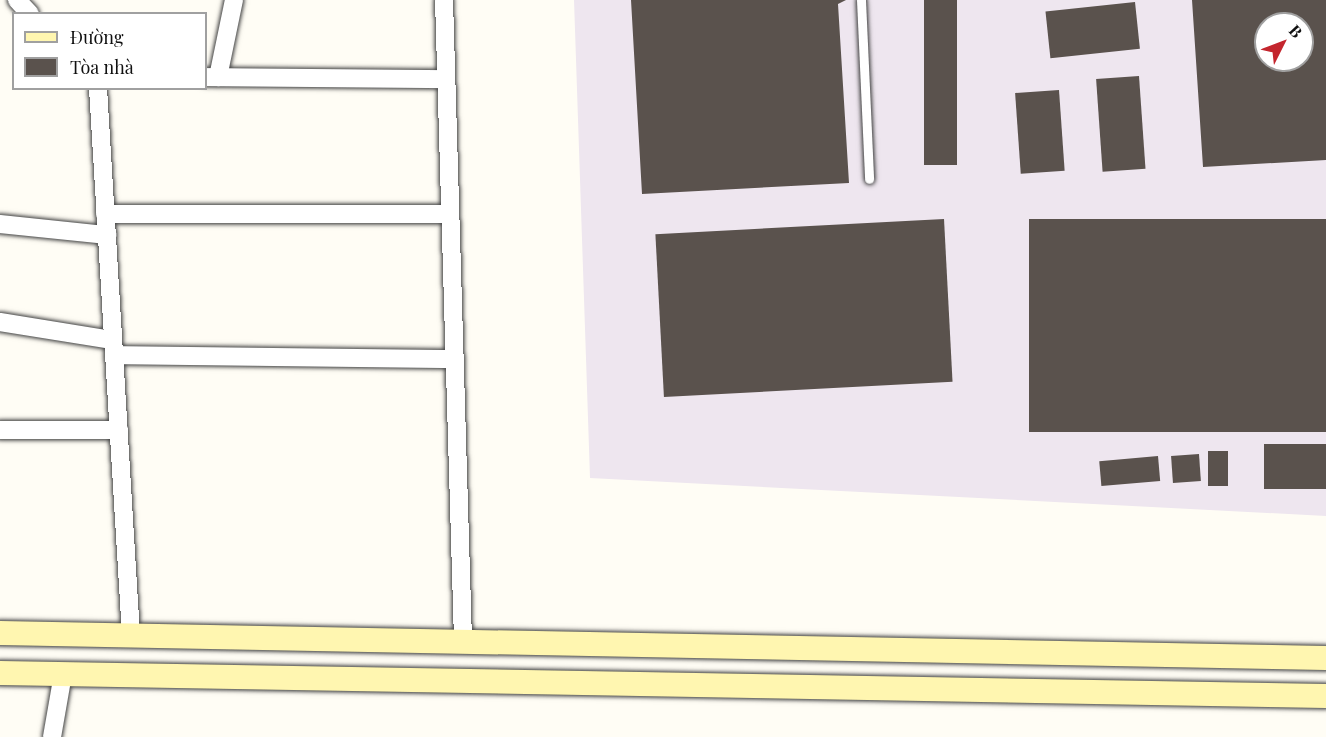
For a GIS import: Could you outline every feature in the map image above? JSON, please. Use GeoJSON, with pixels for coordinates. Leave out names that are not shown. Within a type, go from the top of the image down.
{"type":"FeatureCollection","features":[{"type":"Feature","properties":{"kind":"main road"},"geometry":{"type":"LineString","coordinates":[[0,633],[1326,658]]}},
{"type":"Feature","properties":{"kind":"main road"},"geometry":{"type":"LineString","coordinates":[[74,674],[86,634]]}},
{"type":"Feature","properties":{"kind":"main road"},"geometry":{"type":"LineString","coordinates":[[0,673],[1326,696]]}},
{"type":"Feature","properties":{"kind":"street"},"geometry":{"type":"LineString","coordinates":[[17,0],[28,12]]}},
{"type":"Feature","properties":{"kind":"street"},"geometry":{"type":"LineString","coordinates":[[234,0],[212,77],[446,79]]}},
{"type":"Feature","properties":{"kind":"street"},"geometry":{"type":"LineString","coordinates":[[444,0],[462,640]]}},
{"type":"Feature","properties":{"kind":"street"},"geometry":{"type":"LineString","coordinates":[[98,90],[131,635]]}},
{"type":"Feature","properties":{"kind":"street"},"geometry":{"type":"LineString","coordinates":[[105,214],[450,214]]}},
{"type":"Feature","properties":{"kind":"street"},"geometry":{"type":"LineString","coordinates":[[0,224],[107,235]]}},
{"type":"Feature","properties":{"kind":"street"},"geometry":{"type":"LineString","coordinates":[[0,322],[114,347],[454,359]]}},
{"type":"Feature","properties":{"kind":"street"},"geometry":{"type":"LineString","coordinates":[[0,430],[119,430]]}},
{"type":"Feature","properties":{"kind":"street"},"geometry":{"type":"LineString","coordinates":[[52,737],[74,674]]}},
{"type":"Feature","properties":{"kind":"lane"},"geometry":{"type":"LineString","coordinates":[[861,0],[869,179]]}},
{"type":"Feature","properties":{"kind":"shaded area"},"geometry":{"type":"Polygon","coordinates":[[[574,0],[1326,0],[1326,516],[590,478],[574,0]]]}},
{"type":"Feature","properties":{"kind":"building"},"geometry":{"type":"Polygon","coordinates":[[[631,0],[846,0],[838,4],[849,183],[642,194],[631,0]]]}},
{"type":"Feature","properties":{"kind":"building"},"geometry":{"type":"Polygon","coordinates":[[[924,0],[957,0],[957,165],[924,165],[924,0]]]}},
{"type":"Feature","properties":{"kind":"building"},"geometry":{"type":"Polygon","coordinates":[[[1192,0],[1326,0],[1326,160],[1203,167],[1192,0]]]}},
{"type":"Feature","properties":{"kind":"building"},"geometry":{"type":"Polygon","coordinates":[[[1135,2],[1140,49],[1050,58],[1045,11],[1135,2]]]}},
{"type":"Feature","properties":{"kind":"building"},"geometry":{"type":"Polygon","coordinates":[[[1139,76],[1145,169],[1103,172],[1096,79],[1139,76]]]}},
{"type":"Feature","properties":{"kind":"building"},"geometry":{"type":"Polygon","coordinates":[[[1059,90],[1065,171],[1021,174],[1015,93],[1059,90]]]}},
{"type":"Feature","properties":{"kind":"building"},"geometry":{"type":"Polygon","coordinates":[[[944,219],[953,382],[664,397],[655,234],[944,219]]]}},
{"type":"Feature","properties":{"kind":"building"},"geometry":{"type":"Polygon","coordinates":[[[1029,219],[1326,219],[1326,432],[1029,432],[1029,219]]]}},
{"type":"Feature","properties":{"kind":"building"},"geometry":{"type":"Polygon","coordinates":[[[1264,444],[1326,444],[1326,489],[1264,489],[1264,444]]]}},
{"type":"Feature","properties":{"kind":"building"},"geometry":{"type":"Polygon","coordinates":[[[1208,451],[1228,451],[1228,486],[1208,486],[1208,451]]]}},
{"type":"Feature","properties":{"kind":"building"},"geometry":{"type":"Polygon","coordinates":[[[1199,454],[1201,481],[1173,483],[1171,456],[1199,454]]]}},
{"type":"Feature","properties":{"kind":"building"},"geometry":{"type":"Polygon","coordinates":[[[1158,456],[1160,481],[1101,486],[1099,461],[1158,456]]]}}]}
